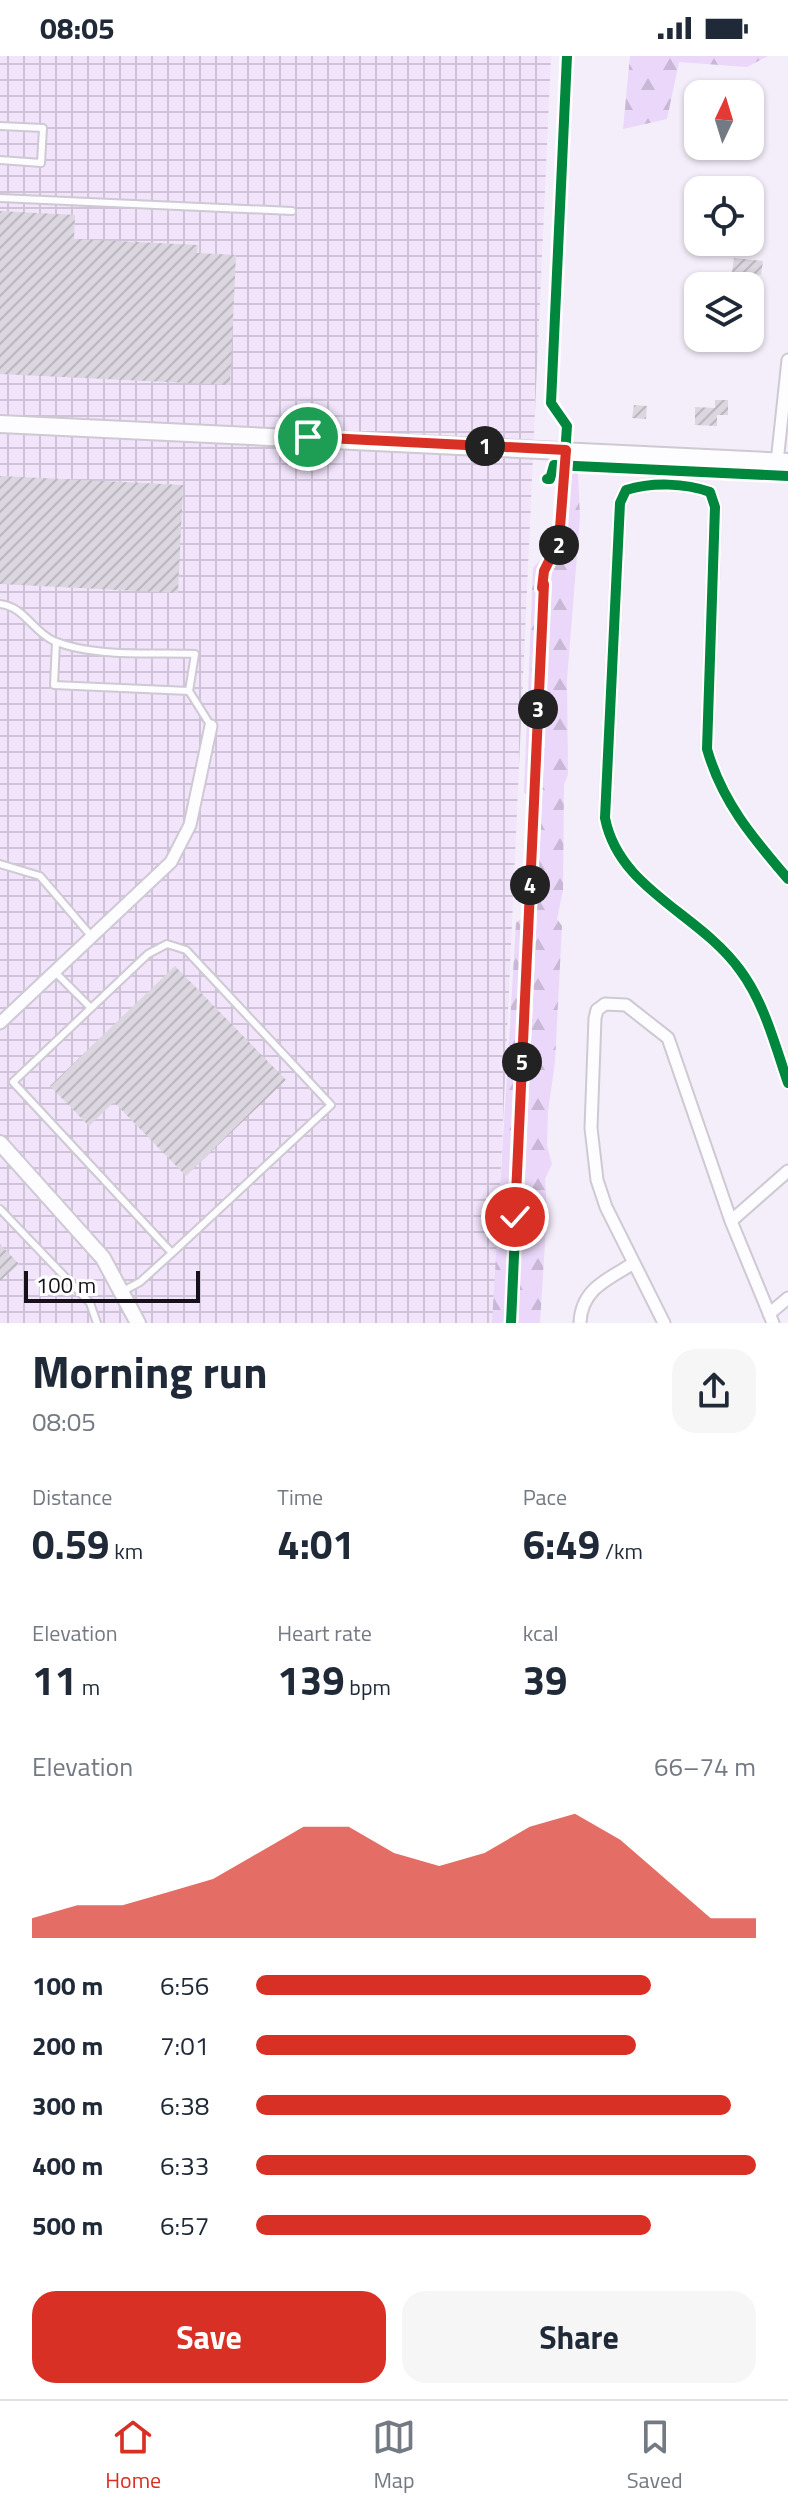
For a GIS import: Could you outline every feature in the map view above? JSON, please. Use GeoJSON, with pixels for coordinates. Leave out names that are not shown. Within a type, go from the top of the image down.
{"type":"FeatureCollection","features":[{"type":"Feature","properties":{"kind":"main road"},"geometry":{"type":"LineString","coordinates":[[0,424],[782,462]]}},
{"type":"Feature","properties":{"kind":"street"},"geometry":{"type":"LineString","coordinates":[[782,462],[788,360]]}},
{"type":"Feature","properties":{"kind":"street"},"geometry":{"type":"LineString","coordinates":[[788,879],[738,820],[715,779],[707,749],[715,507],[710,492],[695,487],[655,485],[626,490],[620,503],[605,818],[609,838],[617,856],[631,872],[720,946],[740,969],[753,990],[788,1083]]}},
{"type":"Feature","properties":{"kind":"street"},"geometry":{"type":"LineString","coordinates":[[0,1023],[171,862],[190,825],[211,726]]}},
{"type":"Feature","properties":{"kind":"street"},"geometry":{"type":"LineString","coordinates":[[664,1323],[606,1207],[592,1154],[595,1018],[597,1010],[605,1004],[626,1005],[668,1038],[731,1221],[771,1318],[788,1298]]}},
{"type":"Feature","properties":{"kind":"street"},"geometry":{"type":"LineString","coordinates":[[0,1143],[103,1258],[138,1323]]}},
{"type":"Feature","properties":{"kind":"street"},"geometry":{"type":"LineString","coordinates":[[731,1221],[788,1171]]}},
{"type":"Feature","properties":{"kind":"street"},"geometry":{"type":"LineString","coordinates":[[580,1323],[584,1301],[591,1290],[634,1263]]}},
{"type":"Feature","properties":{"kind":"lane"},"geometry":{"type":"LineString","coordinates":[[0,126],[43,128],[41,163],[0,160]]}},
{"type":"Feature","properties":{"kind":"lane"},"geometry":{"type":"LineString","coordinates":[[0,198],[292,211]]}},
{"type":"Feature","properties":{"kind":"lane"},"geometry":{"type":"LineString","coordinates":[[0,604],[16,608],[42,635],[56,642],[95,649],[195,654],[189,691],[211,726]]}},
{"type":"Feature","properties":{"kind":"lane"},"geometry":{"type":"LineString","coordinates":[[56,642],[54,685],[189,691]]}},
{"type":"Feature","properties":{"kind":"lane"},"geometry":{"type":"LineString","coordinates":[[0,864],[40,876],[92,937]]}},
{"type":"Feature","properties":{"kind":"lane"},"geometry":{"type":"LineString","coordinates":[[123,1291],[140,1282],[172,1253],[331,1105],[186,950],[177,945],[157,948],[13,1082],[172,1253]]}},
{"type":"Feature","properties":{"kind":"lane"},"geometry":{"type":"LineString","coordinates":[[55,972],[91,1008]]}},
{"type":"Feature","properties":{"kind":"lane"},"geometry":{"type":"LineString","coordinates":[[0,1209],[90,1303],[97,1323]]}},
{"type":"Feature","properties":{"kind":"shaded area"},"geometry":{"type":"Polygon","coordinates":[[[0,56],[551,56],[494,1323],[0,1323],[0,56]]]}},
{"type":"Feature","properties":{"kind":"green space"},"geometry":{"type":"Polygon","coordinates":[[[630,56],[768,56],[747,67],[679,62],[667,119],[623,129],[630,56]]]}},
{"type":"Feature","properties":{"kind":"green space"},"geometry":{"type":"Polygon","coordinates":[[[568,472],[578,473],[580,517],[567,680],[568,775],[564,784],[563,890],[557,919],[562,926],[555,1062],[548,1111],[547,1146],[552,1164],[545,1179],[547,1210],[540,1323],[492,1323],[516,923],[533,907],[539,811],[524,792],[533,568],[547,552],[556,556],[562,549],[568,472]]]}},
{"type":"Feature","properties":{"kind":"building"},"geometry":{"type":"Polygon","coordinates":[[[0,211],[75,215],[74,239],[198,245],[197,253],[236,255],[230,385],[0,374],[0,211]]]}},
{"type":"Feature","properties":{"kind":"building"},"geometry":{"type":"Polygon","coordinates":[[[734,258],[763,261],[761,272],[732,272],[734,258]]]}},
{"type":"Feature","properties":{"kind":"building"},"geometry":{"type":"Polygon","coordinates":[[[715,400],[728,400],[728,415],[717,415],[717,426],[695,425],[695,407],[715,408],[715,400]]]}},
{"type":"Feature","properties":{"kind":"building"},"geometry":{"type":"Polygon","coordinates":[[[634,405],[647,406],[646,419],[632,418],[634,405]]]}},
{"type":"Feature","properties":{"kind":"building"},"geometry":{"type":"Polygon","coordinates":[[[0,476],[183,485],[178,593],[0,584],[0,476]]]}},
{"type":"Feature","properties":{"kind":"building"},"geometry":{"type":"Polygon","coordinates":[[[175,966],[286,1080],[186,1176],[114,1102],[89,1126],[50,1086],[175,966]]]}},
{"type":"Feature","properties":{"kind":"building"},"geometry":{"type":"Polygon","coordinates":[[[0,1244],[19,1264],[0,1281],[0,1244]]]}},
{"type":"Feature","properties":{"kind":"cycle path"},"geometry":{"type":"LineString","coordinates":[[511,1323],[544,584],[542,588],[544,571],[559,541],[567,426],[551,403],[567,56]]}},
{"type":"Feature","properties":{"kind":"cycle path"},"geometry":{"type":"LineString","coordinates":[[547,479],[550,479],[554,465],[788,476]]}},
{"type":"Feature","properties":{"kind":"cycle path"},"geometry":{"type":"LineString","coordinates":[[788,879],[730,803],[707,749],[715,507],[710,492],[668,485],[626,490],[620,503],[605,818],[613,843],[626,864],[662,900],[704,932],[740,970],[762,1010],[788,1083]]}},
{"type":"Feature","properties":{"kind":"route"},"geometry":{"type":"LineString","coordinates":[[308,437],[566,450],[558,549],[544,571],[542,588],[544,584],[515,1217]]}}]}
